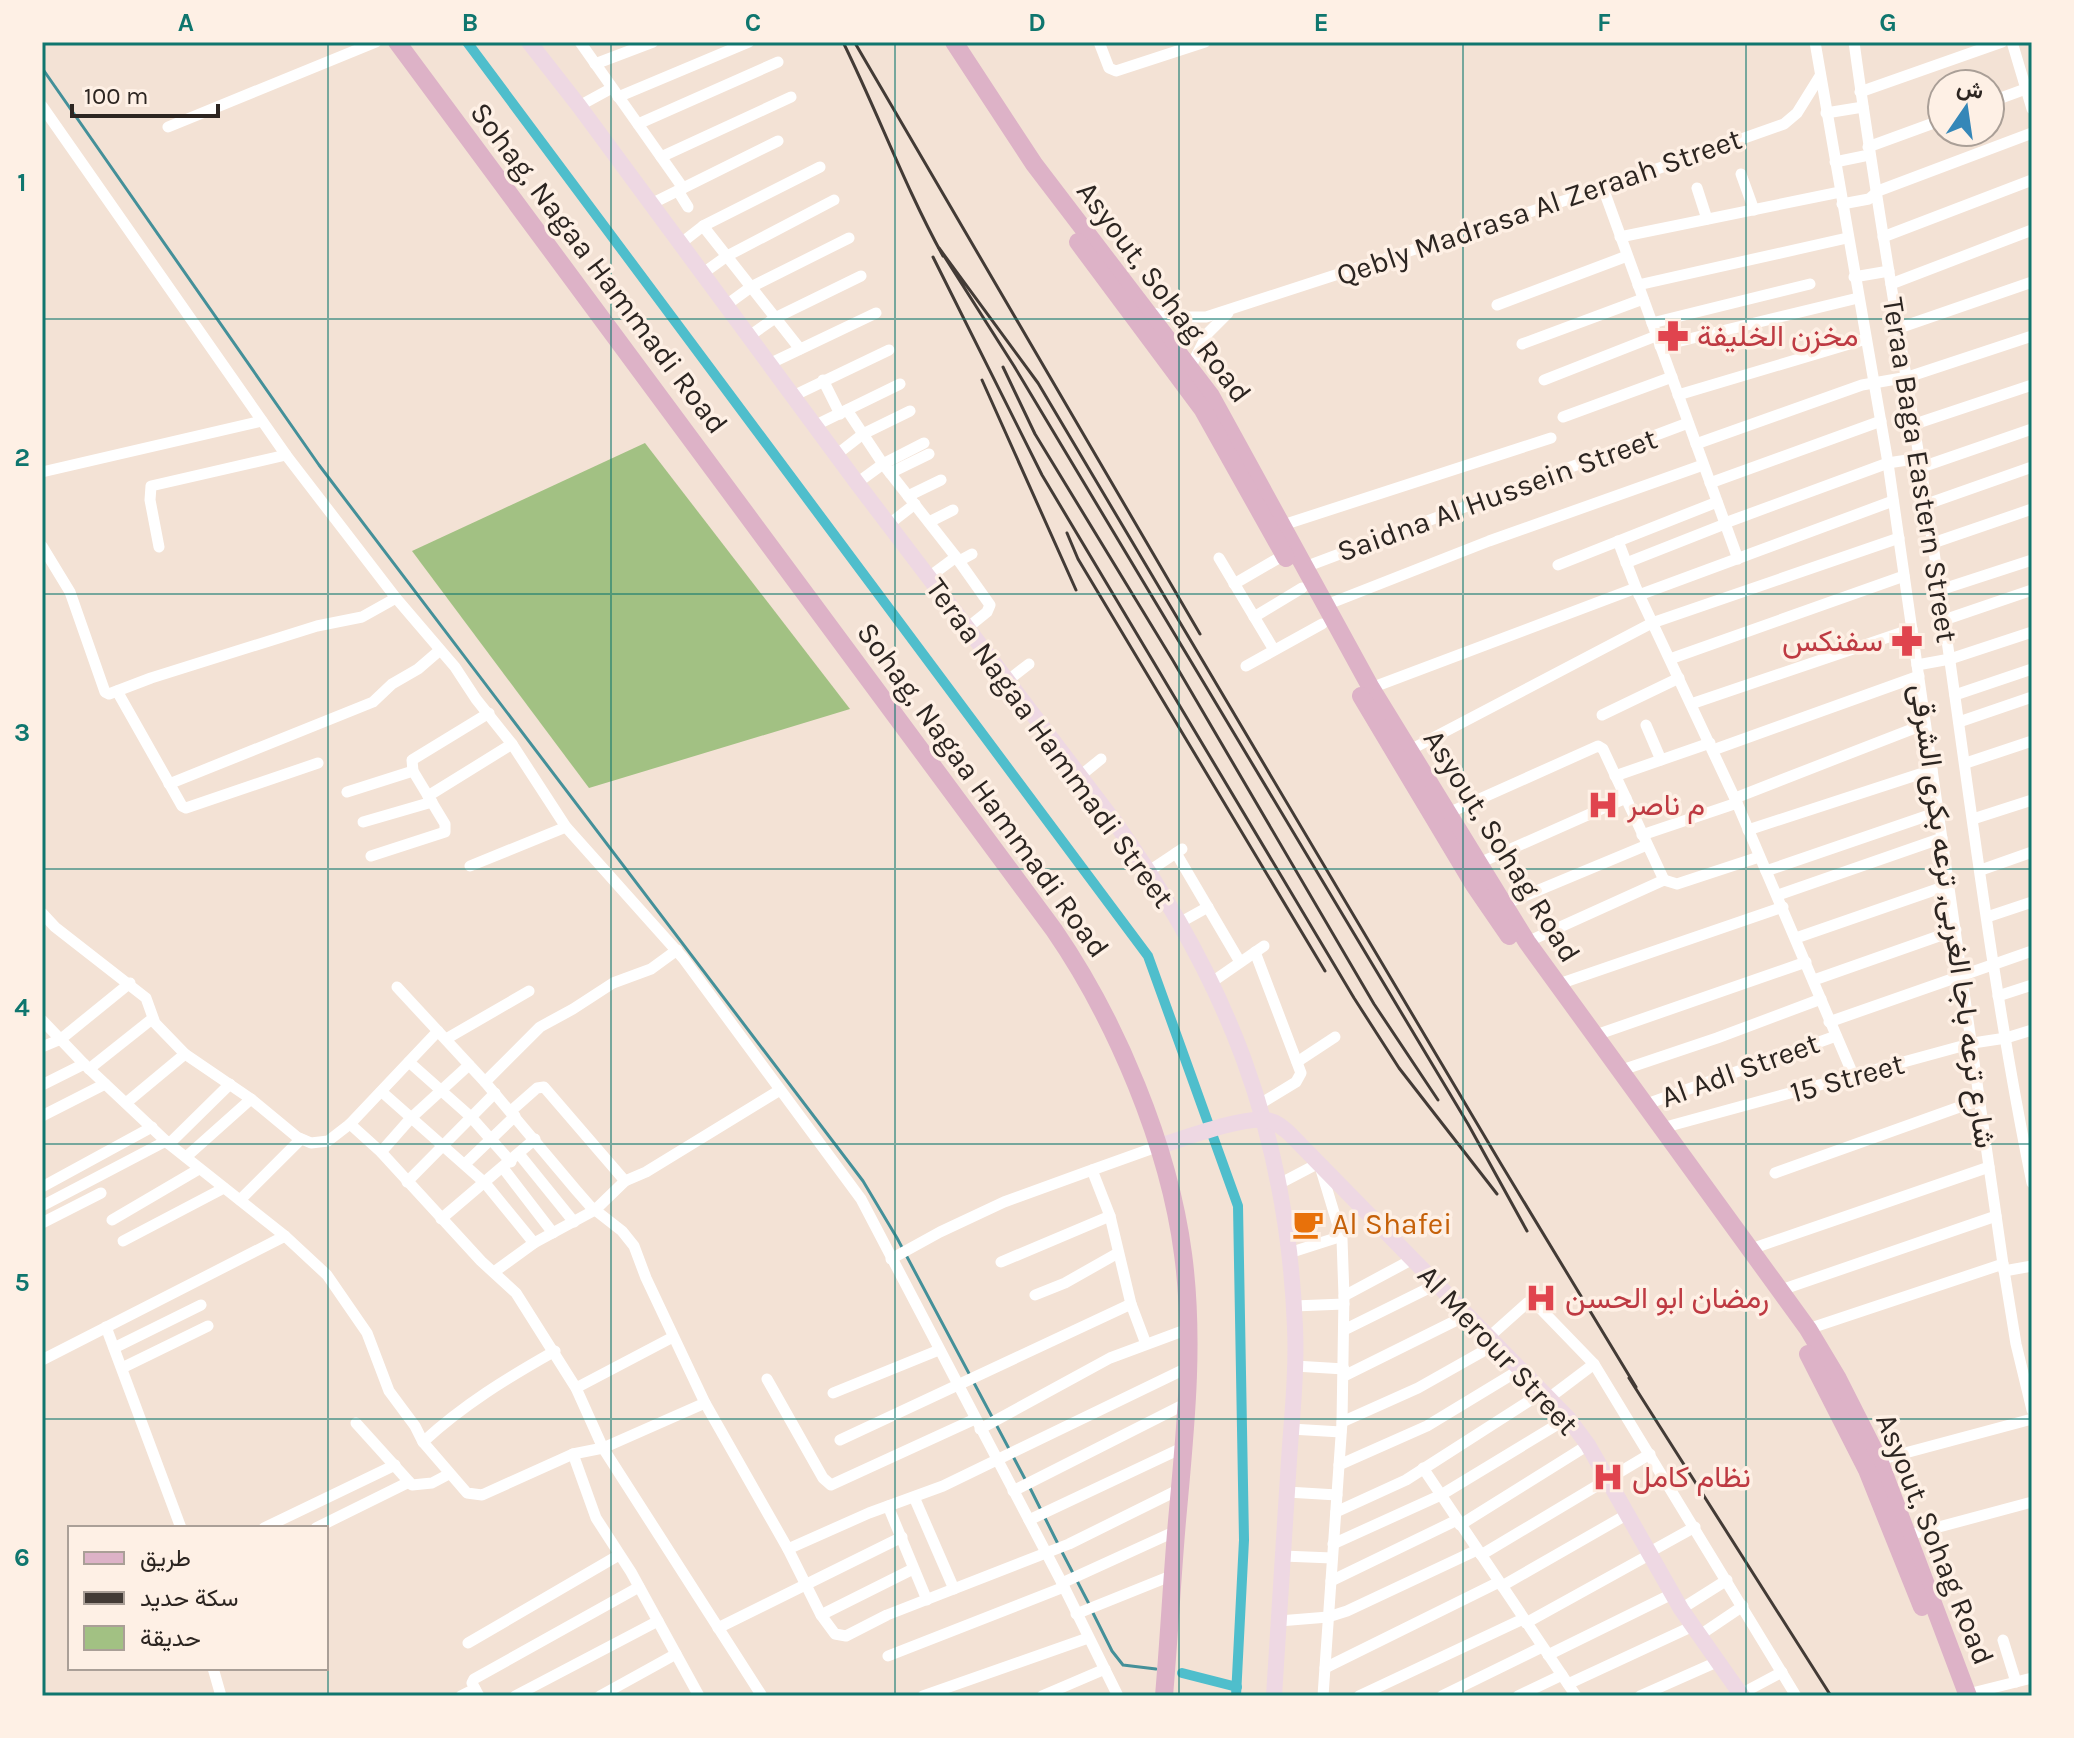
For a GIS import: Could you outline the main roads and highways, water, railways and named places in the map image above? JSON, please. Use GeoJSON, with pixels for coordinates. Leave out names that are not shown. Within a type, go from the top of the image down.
{"type":"FeatureCollection","features":[{"type":"Feature","properties":{"kind":"main road","name":"Sohag, Nagaa Hammadi Road"},"geometry":{"type":"LineString","coordinates":[[397,42],[1054,930],[1083,974],[1107,1021],[1159,1146],[1183,1255],[1189,1367],[1164,1696]]}},
{"type":"Feature","properties":{"kind":"main road","name":"Asyout, Sohag Road"},"geometry":{"type":"LineString","coordinates":[[954,43],[1034,164],[1148,312],[1184,370],[1302,588],[1324,615],[1371,688],[1479,876],[1662,1128],[1850,1418],[1870,1452],[1909,1535],[1964,1695]]}},
{"type":"Feature","properties":{"kind":"main road","name":"Asyout, Sohag Road"},"geometry":{"type":"LineString","coordinates":[[954,43],[1011,152],[1225,418],[1305,567],[1324,615],[1380,728],[1479,876],[1560,1011],[1716,1212],[1751,1249],[1808,1329],[1850,1418]]}},
{"type":"Feature","properties":{"kind":"main road","name":"Asyout, Sohag Road"},"geometry":{"type":"LineString","coordinates":[[1870,1452],[1892,1529],[1964,1695]]}},
{"type":"Feature","properties":{"kind":"waterway"},"geometry":{"type":"LineString","coordinates":[[467,42],[1148,956],[1238,1206],[1244,1540],[1236,1696]]}},
{"type":"Feature","properties":{"kind":"waterway"},"geometry":{"type":"LineString","coordinates":[[42,68],[319,465],[863,1181],[897,1238],[1025,1479]]}},
{"type":"Feature","properties":{"kind":"waterway"},"geometry":{"type":"LineString","coordinates":[[1029,1486],[1042,1512]]}},
{"type":"Feature","properties":{"kind":"waterway"},"geometry":{"type":"LineString","coordinates":[[1045,1518],[1058,1544]]}},
{"type":"Feature","properties":{"kind":"waterway"},"geometry":{"type":"LineString","coordinates":[[1061,1550],[1089,1604]]}},
{"type":"Feature","properties":{"kind":"waterway"},"geometry":{"type":"LineString","coordinates":[[1092,1611],[1112,1651],[1123,1665],[1156,1669]]}},
{"type":"Feature","properties":{"kind":"waterway"},"geometry":{"type":"LineString","coordinates":[[1182,1673],[1237,1687]]}},
{"type":"Feature","properties":{"kind":"railway"},"geometry":{"type":"LineString","coordinates":[[843,42],[943,256]]}},
{"type":"Feature","properties":{"kind":"railway"},"geometry":{"type":"LineString","coordinates":[[855,43],[1200,634]]}},
{"type":"Feature","properties":{"kind":"railway"},"geometry":{"type":"LineString","coordinates":[[1527,1231],[1468,1124],[1014,366],[939,248],[1038,383],[1636,1387]]}},
{"type":"Feature","properties":{"kind":"railway"},"geometry":{"type":"LineString","coordinates":[[933,257],[1042,475],[1354,998],[1399,1068],[1497,1194]]}},
{"type":"Feature","properties":{"kind":"railway"},"geometry":{"type":"LineString","coordinates":[[1003,367],[1035,434],[1172,659],[1374,1004],[1438,1100]]}},
{"type":"Feature","properties":{"kind":"railway"},"geometry":{"type":"LineString","coordinates":[[982,380],[1076,590]]}},
{"type":"Feature","properties":{"kind":"railway"},"geometry":{"type":"LineString","coordinates":[[1067,533],[1078,559],[1325,971]]}},
{"type":"Feature","properties":{"kind":"railway"},"geometry":{"type":"LineString","coordinates":[[1629,1378],[1831,1696]]}},
{"type":"Feature","properties":{"kind":"place","name":"مخزن الخليفة"},"geometry":{"type":"Point","coordinates":[1673,336]}},
{"type":"Feature","properties":{"kind":"place","name":"سفنكس"},"geometry":{"type":"Point","coordinates":[1907,641]}},
{"type":"Feature","properties":{"kind":"place","name":"م ناصر"},"geometry":{"type":"Point","coordinates":[1603,805]}},
{"type":"Feature","properties":{"kind":"place","name":"Al Shafei"},"geometry":{"type":"Point","coordinates":[1308,1224]}},
{"type":"Feature","properties":{"kind":"place","name":"رمضان ابو الحسن"},"geometry":{"type":"Point","coordinates":[1541,1298]}},
{"type":"Feature","properties":{"kind":"place","name":"نظام كامل"},"geometry":{"type":"Point","coordinates":[1608,1477]}}]}
